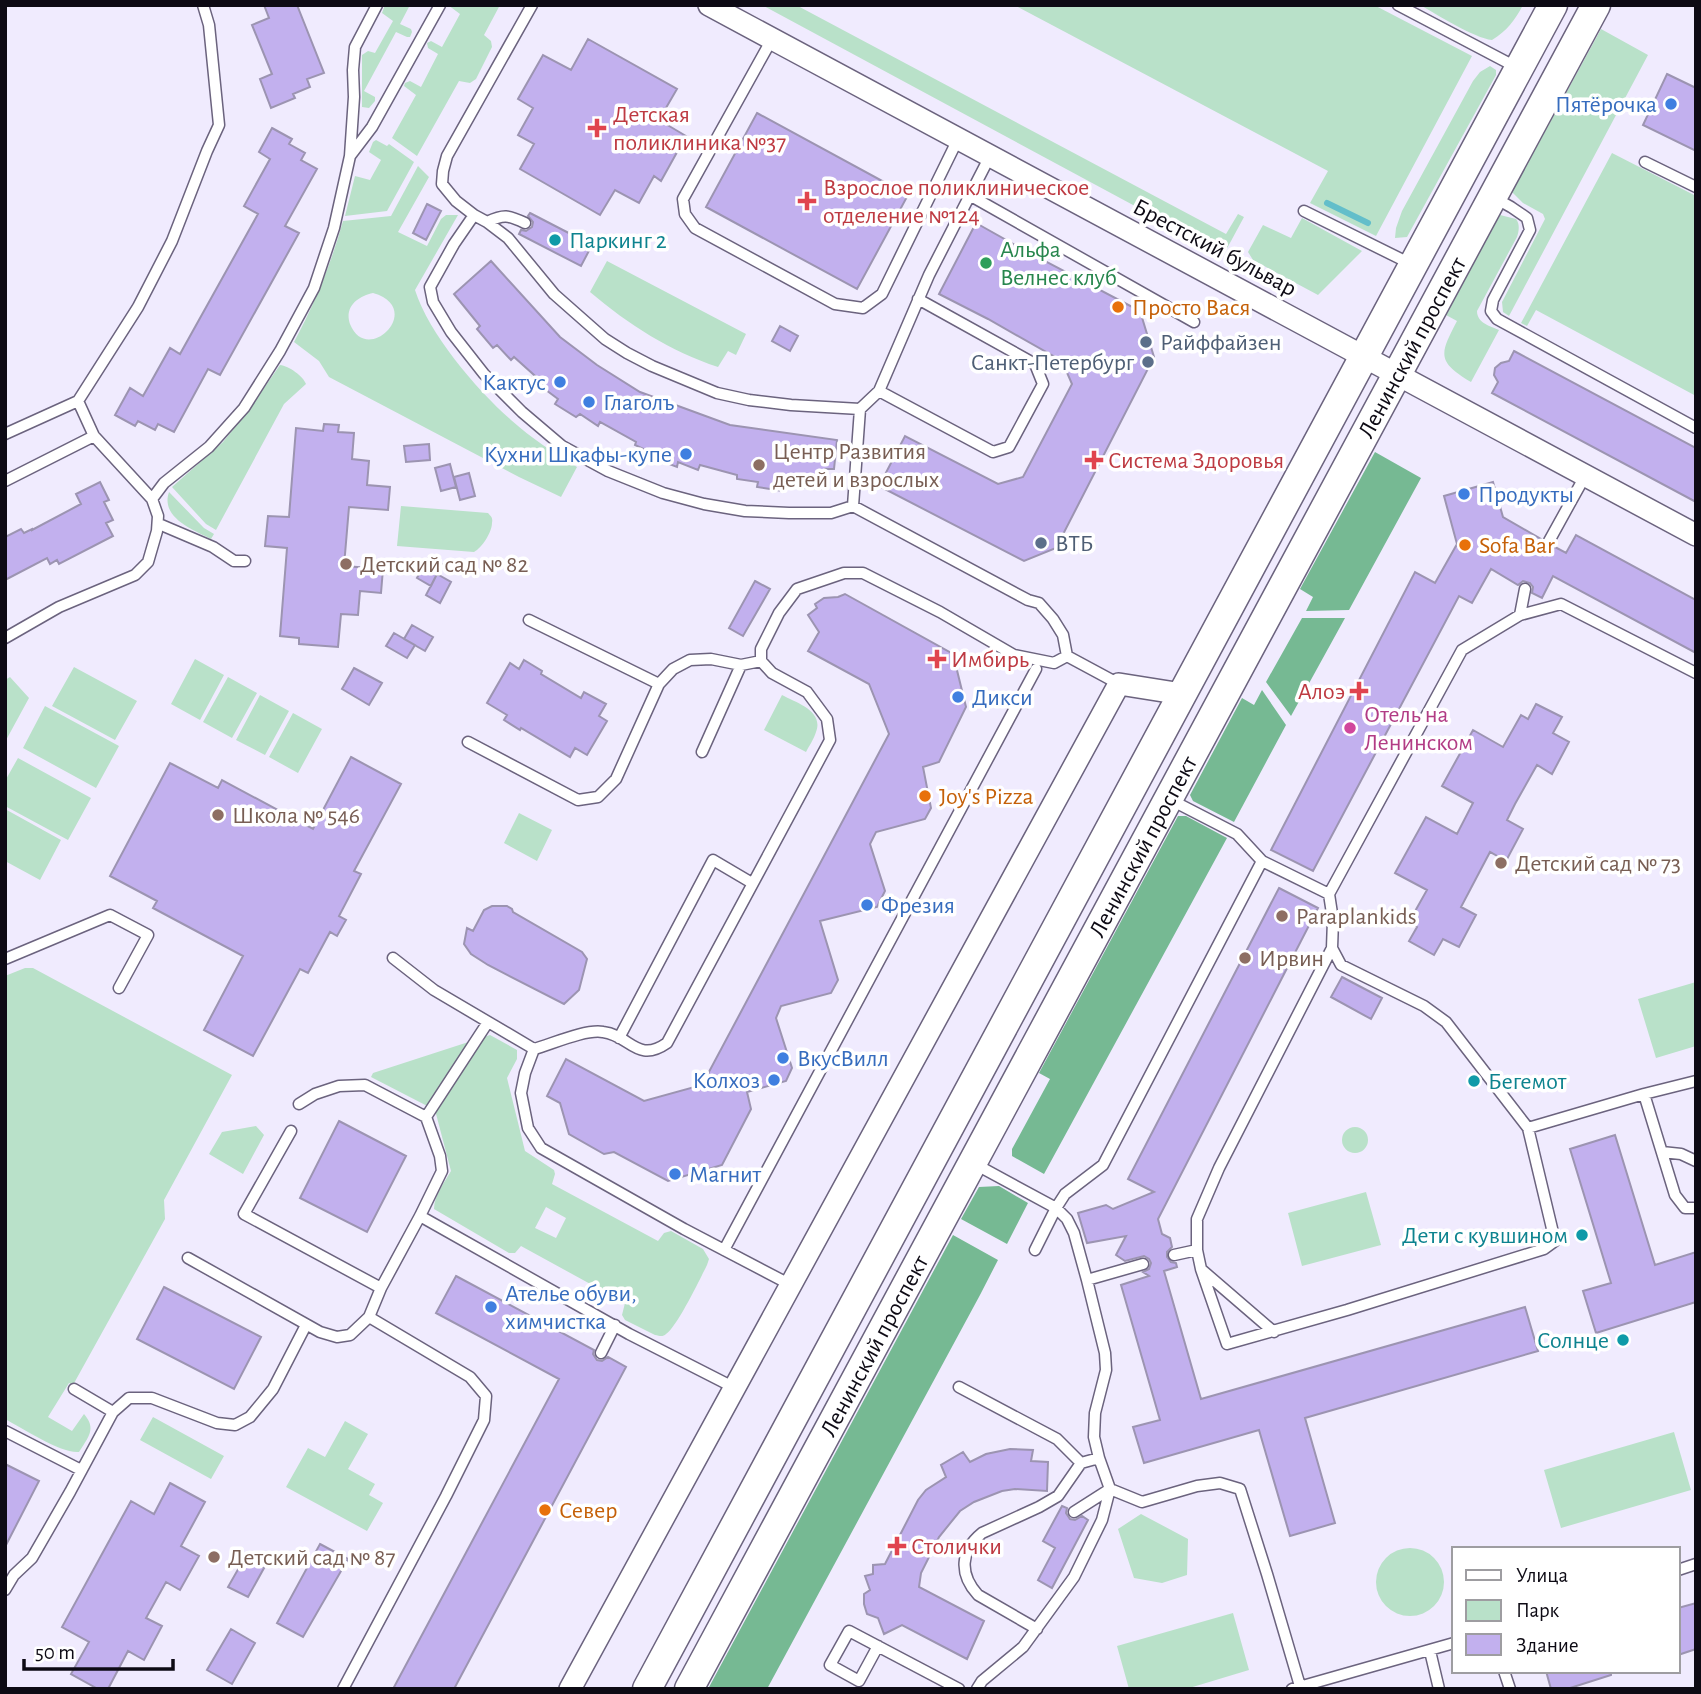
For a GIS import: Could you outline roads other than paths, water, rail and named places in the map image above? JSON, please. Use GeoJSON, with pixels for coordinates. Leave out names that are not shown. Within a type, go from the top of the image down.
{"type":"FeatureCollection","features":[{"type":"Feature","properties":{"kind":"main road","name":"Ленинский проспект"},"geometry":{"type":"LineString","coordinates":[[647,1689],[1553,5]]}},
{"type":"Feature","properties":{"kind":"main road","name":"Ленинский проспект"},"geometry":{"type":"LineString","coordinates":[[690,1689],[1597,5]]}},
{"type":"Feature","properties":{"kind":"street","name":"Брестский бульвар"},"geometry":{"type":"LineString","coordinates":[[709,5],[1696,535]]}},
{"type":"Feature","properties":{"kind":"street"},"geometry":{"type":"LineString","coordinates":[[570,1689],[1119,684],[1182,694]]}},
{"type":"Feature","properties":{"kind":"lane"},"geometry":{"type":"LineString","coordinates":[[5,434],[78,401],[138,307],[166,252],[219,125],[209,24],[202,5]]}},
{"type":"Feature","properties":{"kind":"lane"},"geometry":{"type":"LineString","coordinates":[[152,499],[164,483],[209,447],[244,408],[306,305],[334,228],[350,156],[355,47],[377,5]]}},
{"type":"Feature","properties":{"kind":"lane"},"geometry":{"type":"LineString","coordinates":[[350,156],[372,127],[440,5]]}},
{"type":"Feature","properties":{"kind":"lane"},"geometry":{"type":"LineString","coordinates":[[532,5],[447,156],[442,184],[456,201],[508,238],[554,294],[605,339],[627,353],[717,393],[749,400],[860,409]]}},
{"type":"Feature","properties":{"kind":"lane"},"geometry":{"type":"LineString","coordinates":[[1398,5],[1519,69]]}},
{"type":"Feature","properties":{"kind":"lane"},"geometry":{"type":"LineString","coordinates":[[772,39],[683,199],[685,214],[695,228],[835,304],[863,308],[883,294],[958,139]]}},
{"type":"Feature","properties":{"kind":"lane"},"geometry":{"type":"LineString","coordinates":[[853,506],[860,409],[879,391],[929,275],[990,156]]}},
{"type":"Feature","properties":{"kind":"lane"},"geometry":{"type":"LineString","coordinates":[[1645,162],[1696,187]]}},
{"type":"Feature","properties":{"kind":"lane"},"geometry":{"type":"LineString","coordinates":[[971,196],[1194,322]]}},
{"type":"Feature","properties":{"kind":"lane"},"geometry":{"type":"LineString","coordinates":[[1493,197],[1527,218],[1530,230],[1493,300],[1491,311],[1497,319],[1696,428]]}},
{"type":"Feature","properties":{"kind":"lane"},"geometry":{"type":"LineString","coordinates":[[1304,211],[1413,265]]}},
{"type":"Feature","properties":{"kind":"lane"},"geometry":{"type":"LineString","coordinates":[[474,215],[430,286],[433,302],[451,332],[484,374],[522,412],[562,446],[608,471],[663,493],[704,504],[789,513],[831,513],[853,506],[1028,600],[1040,603],[1063,635],[1067,656]]}},
{"type":"Feature","properties":{"kind":"lane"},"geometry":{"type":"LineString","coordinates":[[487,222],[500,215],[525,223]]}},
{"type":"Feature","properties":{"kind":"lane"},"geometry":{"type":"LineString","coordinates":[[879,391],[993,452],[1009,447],[1043,384],[1035,364],[918,299]]}},
{"type":"Feature","properties":{"kind":"lane"},"geometry":{"type":"LineString","coordinates":[[5,638],[59,607],[135,575],[148,562],[159,524],[152,499],[94,436],[78,401]]}},
{"type":"Feature","properties":{"kind":"lane"},"geometry":{"type":"LineString","coordinates":[[5,481],[94,436]]}},
{"type":"Feature","properties":{"kind":"lane"},"geometry":{"type":"LineString","coordinates":[[1548,543],[1585,476]]}},
{"type":"Feature","properties":{"kind":"lane"},"geometry":{"type":"LineString","coordinates":[[159,524],[214,547],[234,561],[246,561]]}},
{"type":"Feature","properties":{"kind":"lane"},"geometry":{"type":"LineString","coordinates":[[393,958],[434,990],[534,1049],[587,1033],[603,1031],[646,1052],[657,1050],[667,1043],[830,740],[827,719],[807,692],[772,673],[761,661],[761,649],[779,613],[797,589],[844,573],[863,573],[1014,655],[1054,663],[1067,656]]}},
{"type":"Feature","properties":{"kind":"lane"},"geometry":{"type":"LineString","coordinates":[[1520,615],[1525,589]]}},
{"type":"Feature","properties":{"kind":"lane"},"geometry":{"type":"LineString","coordinates":[[1332,948],[1341,965],[1424,1006],[1446,1022],[1528,1128],[1555,1241],[1544,1249],[1227,1344],[1201,1269],[1197,1250],[1197,1219],[1219,1168],[1332,948],[1334,920],[1329,894],[1462,650],[1520,615],[1561,604],[1696,673]]}},
{"type":"Feature","properties":{"kind":"lane"},"geometry":{"type":"LineString","coordinates":[[529,620],[659,684]]}},
{"type":"Feature","properties":{"kind":"lane"},"geometry":{"type":"LineString","coordinates":[[1067,656],[1119,684]]}},
{"type":"Feature","properties":{"kind":"lane"},"geometry":{"type":"LineString","coordinates":[[468,742],[578,800],[598,797],[616,779],[659,684],[673,669],[690,660],[711,659],[741,665],[761,661]]}},
{"type":"Feature","properties":{"kind":"lane"},"geometry":{"type":"LineString","coordinates":[[702,752],[741,665]]}},
{"type":"Feature","properties":{"kind":"lane"},"geometry":{"type":"LineString","coordinates":[[724,1250],[1036,669]]}},
{"type":"Feature","properties":{"kind":"lane"},"geometry":{"type":"LineString","coordinates":[[1169,799],[1237,834],[1262,861],[1329,894]]}},
{"type":"Feature","properties":{"kind":"lane"},"geometry":{"type":"LineString","coordinates":[[619,1038],[713,860],[752,883]]}},
{"type":"Feature","properties":{"kind":"lane"},"geometry":{"type":"LineString","coordinates":[[1035,1250],[1065,1194],[1103,1165],[1262,861]]}},
{"type":"Feature","properties":{"kind":"lane"},"geometry":{"type":"LineString","coordinates":[[5,959],[110,915],[148,935],[119,988]]}},
{"type":"Feature","properties":{"kind":"lane"},"geometry":{"type":"LineString","coordinates":[[426,1117],[488,1022]]}},
{"type":"Feature","properties":{"kind":"lane"},"geometry":{"type":"LineString","coordinates":[[534,1049],[524,1073],[521,1093],[528,1128],[541,1148],[660,1216],[791,1285]]}},
{"type":"Feature","properties":{"kind":"lane"},"geometry":{"type":"LineString","coordinates":[[1528,1128],[1696,1081]]}},
{"type":"Feature","properties":{"kind":"lane"},"geometry":{"type":"LineString","coordinates":[[188,1258],[320,1332],[337,1337],[350,1335],[369,1317],[381,1288],[442,1171],[440,1156],[426,1117],[365,1085],[339,1086],[314,1094],[299,1104]]}},
{"type":"Feature","properties":{"kind":"lane"},"geometry":{"type":"LineString","coordinates":[[1644,1094],[1675,1195],[1685,1208],[1696,1208]]}},
{"type":"Feature","properties":{"kind":"lane"},"geometry":{"type":"LineString","coordinates":[[291,1132],[244,1214],[381,1288]]}},
{"type":"Feature","properties":{"kind":"lane"},"geometry":{"type":"LineString","coordinates":[[1662,1152],[1681,1154],[1696,1161]]}},
{"type":"Feature","properties":{"kind":"lane"},"geometry":{"type":"LineString","coordinates":[[973,1162],[1056,1208],[1067,1219],[1074,1233],[1105,1353],[1107,1370],[1095,1413],[1094,1437],[1110,1489],[1102,1520],[1074,1577],[1023,1647],[982,1681],[977,1689]]}},
{"type":"Feature","properties":{"kind":"lane"},"geometry":{"type":"LineString","coordinates":[[420,1216],[629,1334],[735,1388]]}},
{"type":"Feature","properties":{"kind":"lane"},"geometry":{"type":"LineString","coordinates":[[1174,1255],[1197,1250]]}},
{"type":"Feature","properties":{"kind":"lane"},"geometry":{"type":"LineString","coordinates":[[1087,1280],[1143,1264]]}},
{"type":"Feature","properties":{"kind":"lane"},"geometry":{"type":"LineString","coordinates":[[1201,1269],[1274,1332]]}},
{"type":"Feature","properties":{"kind":"lane"},"geometry":{"type":"LineString","coordinates":[[343,1689],[484,1420],[486,1396],[470,1377],[369,1317]]}},
{"type":"Feature","properties":{"kind":"lane"},"geometry":{"type":"LineString","coordinates":[[5,1590],[10,1572],[32,1558],[113,1412],[129,1398],[152,1398],[217,1423],[235,1425],[250,1417],[272,1389],[306,1325]]}},
{"type":"Feature","properties":{"kind":"lane"},"geometry":{"type":"LineString","coordinates":[[601,1353],[615,1325]]}},
{"type":"Feature","properties":{"kind":"lane"},"geometry":{"type":"LineString","coordinates":[[959,1387],[1057,1439],[1081,1462]]}},
{"type":"Feature","properties":{"kind":"lane"},"geometry":{"type":"LineString","coordinates":[[74,1389],[113,1412]]}},
{"type":"Feature","properties":{"kind":"lane"},"geometry":{"type":"LineString","coordinates":[[5,1431],[81,1470]]}},
{"type":"Feature","properties":{"kind":"lane"},"geometry":{"type":"LineString","coordinates":[[1037,1629],[978,1595],[971,1587],[964,1568],[968,1548],[982,1533],[1058,1496],[1081,1462],[1099,1458]]}},
{"type":"Feature","properties":{"kind":"lane"},"geometry":{"type":"LineString","coordinates":[[1110,1489],[1142,1502],[1197,1486],[1220,1483],[1240,1489],[1296,1688],[1452,1644]]}},
{"type":"Feature","properties":{"kind":"lane"},"geometry":{"type":"LineString","coordinates":[[1074,1512],[1110,1489]]}},
{"type":"Feature","properties":{"kind":"lane"},"geometry":{"type":"LineString","coordinates":[[878,1646],[859,1681],[830,1665],[849,1631],[878,1646],[959,1689]]}},
{"type":"Feature","properties":{"kind":"lane"},"geometry":{"type":"LineString","coordinates":[[1430,1651],[1439,1689]]}},
{"type":"Feature","properties":{"kind":"waterway"},"geometry":{"type":"LineString","coordinates":[[1327,203],[1368,223]]}},
{"type":"Feature","properties":{"kind":"place","name":"Пятёрочка"},"geometry":{"type":"Point","coordinates":[1671,104]}},
{"type":"Feature","properties":{"kind":"place","name":"Детская поликлиника №37"},"geometry":{"type":"Point","coordinates":[597,128]}},
{"type":"Feature","properties":{"kind":"place","name":"Взрослое поликлиническое отделение №124"},"geometry":{"type":"Point","coordinates":[807,201]}},
{"type":"Feature","properties":{"kind":"place","name":"Паркинг 2"},"geometry":{"type":"Point","coordinates":[555,240]}},
{"type":"Feature","properties":{"kind":"place","name":"Альфа Велнес клуб"},"geometry":{"type":"Point","coordinates":[986,263]}},
{"type":"Feature","properties":{"kind":"place","name":"Просто Вася"},"geometry":{"type":"Point","coordinates":[1118,307]}},
{"type":"Feature","properties":{"kind":"place","name":"Райффайзен"},"geometry":{"type":"Point","coordinates":[1146,342]}},
{"type":"Feature","properties":{"kind":"place","name":"Санкт-Петербург"},"geometry":{"type":"Point","coordinates":[1148,362]}},
{"type":"Feature","properties":{"kind":"place","name":"Кактус"},"geometry":{"type":"Point","coordinates":[560,382]}},
{"type":"Feature","properties":{"kind":"place","name":"Глаголъ"},"geometry":{"type":"Point","coordinates":[589,402]}},
{"type":"Feature","properties":{"kind":"place","name":"Кухни Шкафы-купе"},"geometry":{"type":"Point","coordinates":[686,454]}},
{"type":"Feature","properties":{"kind":"place","name":"Система Здоровья"},"geometry":{"type":"Point","coordinates":[1094,460]}},
{"type":"Feature","properties":{"kind":"place","name":"Центр Развития детей и взрослых"},"geometry":{"type":"Point","coordinates":[759,465]}},
{"type":"Feature","properties":{"kind":"place","name":"Продукты"},"geometry":{"type":"Point","coordinates":[1464,494]}},
{"type":"Feature","properties":{"kind":"place","name":"ВТБ"},"geometry":{"type":"Point","coordinates":[1041,543]}},
{"type":"Feature","properties":{"kind":"place","name":"Sofa Bar"},"geometry":{"type":"Point","coordinates":[1465,545]}},
{"type":"Feature","properties":{"kind":"place","name":"Детский сад № 82"},"geometry":{"type":"Point","coordinates":[346,564]}},
{"type":"Feature","properties":{"kind":"place","name":"Имбирь"},"geometry":{"type":"Point","coordinates":[937,659]}},
{"type":"Feature","properties":{"kind":"place","name":"Алоэ"},"geometry":{"type":"Point","coordinates":[1359,691]}},
{"type":"Feature","properties":{"kind":"place","name":"Дикси"},"geometry":{"type":"Point","coordinates":[958,697]}},
{"type":"Feature","properties":{"kind":"place","name":"Отель на Ленинском"},"geometry":{"type":"Point","coordinates":[1350,728]}},
{"type":"Feature","properties":{"kind":"place","name":"Joy's Pizza"},"geometry":{"type":"Point","coordinates":[925,796]}},
{"type":"Feature","properties":{"kind":"place","name":"Школа № 546"},"geometry":{"type":"Point","coordinates":[218,815]}},
{"type":"Feature","properties":{"kind":"place","name":"Детский сад № 73"},"geometry":{"type":"Point","coordinates":[1501,863]}},
{"type":"Feature","properties":{"kind":"place","name":"Фрезия"},"geometry":{"type":"Point","coordinates":[867,905]}},
{"type":"Feature","properties":{"kind":"place","name":"Paraplankids"},"geometry":{"type":"Point","coordinates":[1282,916]}},
{"type":"Feature","properties":{"kind":"place","name":"Ирвин"},"geometry":{"type":"Point","coordinates":[1245,958]}},
{"type":"Feature","properties":{"kind":"place","name":"ВкусВилл"},"geometry":{"type":"Point","coordinates":[783,1058]}},
{"type":"Feature","properties":{"kind":"place","name":"Колхоз"},"geometry":{"type":"Point","coordinates":[774,1080]}},
{"type":"Feature","properties":{"kind":"place","name":"Бегемот"},"geometry":{"type":"Point","coordinates":[1474,1081]}},
{"type":"Feature","properties":{"kind":"place","name":"Магнит"},"geometry":{"type":"Point","coordinates":[675,1174]}},
{"type":"Feature","properties":{"kind":"place","name":"Дети с кувшином"},"geometry":{"type":"Point","coordinates":[1582,1235]}},
{"type":"Feature","properties":{"kind":"place","name":"Ателье обуви, химчистка"},"geometry":{"type":"Point","coordinates":[491,1307]}},
{"type":"Feature","properties":{"kind":"place","name":"Солнце"},"geometry":{"type":"Point","coordinates":[1623,1340]}},
{"type":"Feature","properties":{"kind":"place","name":"Север"},"geometry":{"type":"Point","coordinates":[545,1510]}},
{"type":"Feature","properties":{"kind":"place","name":"Столички"},"geometry":{"type":"Point","coordinates":[897,1546]}},
{"type":"Feature","properties":{"kind":"place","name":"Детский сад № 87"},"geometry":{"type":"Point","coordinates":[214,1557]}}]}
